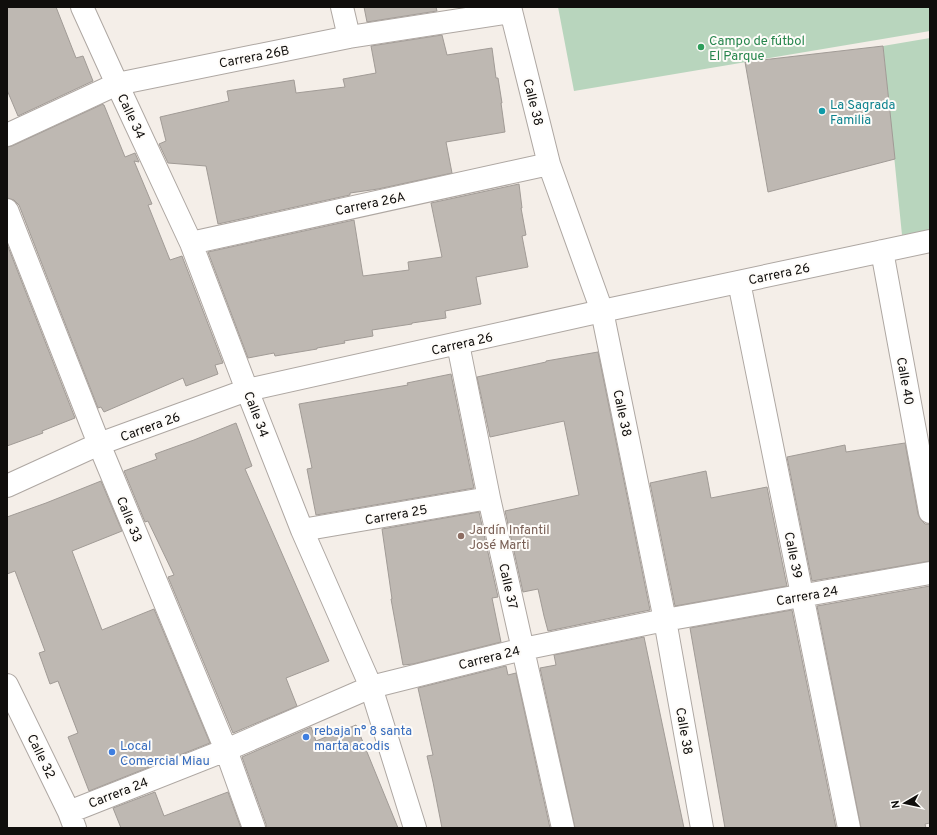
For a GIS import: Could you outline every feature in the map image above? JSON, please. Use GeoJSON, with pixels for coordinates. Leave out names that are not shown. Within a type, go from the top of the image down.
{"type":"FeatureCollection","features":[{"type":"Feature","properties":{"kind":"street","name":"Calle 34"},"geometry":{"type":"LineString","coordinates":[[82,7],[116,84],[191,243],[302,530],[371,687],[415,828]]}},
{"type":"Feature","properties":{"kind":"street"},"geometry":{"type":"LineString","coordinates":[[342,7],[349,37]]}},
{"type":"Feature","properties":{"kind":"street","name":"Carrera 26B"},"geometry":{"type":"LineString","coordinates":[[7,135],[116,84],[349,37],[511,10]]}},
{"type":"Feature","properties":{"kind":"street","name":"Calle 38"},"geometry":{"type":"LineString","coordinates":[[511,10],[549,164],[602,311],[666,620],[702,828]]}},
{"type":"Feature","properties":{"kind":"street","name":"Carrera 26A"},"geometry":{"type":"LineString","coordinates":[[191,243],[549,164]]}},
{"type":"Feature","properties":{"kind":"street","name":"Calle 33"},"geometry":{"type":"LineString","coordinates":[[7,210],[99,444],[226,750],[254,828]]}},
{"type":"Feature","properties":{"kind":"street","name":"Carrera 26"},"geometry":{"type":"LineString","coordinates":[[7,486],[99,444],[247,390],[602,311],[930,241]]}},
{"type":"Feature","properties":{"kind":"street","name":"Calle 40"},"geometry":{"type":"LineString","coordinates":[[882,251],[930,512]]}},
{"type":"Feature","properties":{"kind":"street","name":"Calle 39"},"geometry":{"type":"LineString","coordinates":[[739,282],[850,828]]}},
{"type":"Feature","properties":{"kind":"street","name":"Calle 37"},"geometry":{"type":"LineString","coordinates":[[458,344],[489,498],[563,828]]}},
{"type":"Feature","properties":{"kind":"street","name":"Carrera 25"},"geometry":{"type":"LineString","coordinates":[[302,530],[489,498]]}},
{"type":"Feature","properties":{"kind":"street","name":"Carrera 24"},"geometry":{"type":"LineString","coordinates":[[72,820],[226,750],[371,687],[523,649],[666,620],[930,573]]}},
{"type":"Feature","properties":{"kind":"street","name":"Calle 32"},"geometry":{"type":"LineString","coordinates":[[7,685],[72,820]]}},
{"type":"Feature","properties":{"kind":"green space","name":"Campo de fútbol El Parque"},"geometry":{"type":"Polygon","coordinates":[[[558,7],[930,7],[930,31],[574,91],[558,7]]]}},
{"type":"Feature","properties":{"kind":"green space"},"geometry":{"type":"Polygon","coordinates":[[[930,38],[930,230],[902,235],[883,46],[930,38]]]}},
{"type":"Feature","properties":{"kind":"building"},"geometry":{"type":"Polygon","coordinates":[[[7,7],[56,7],[76,58],[83,56],[93,81],[18,116],[7,90],[7,7]]]}},
{"type":"Feature","properties":{"kind":"building"},"geometry":{"type":"Polygon","coordinates":[[[364,7],[436,7],[437,11],[367,22],[364,7]]]}},
{"type":"Feature","properties":{"kind":"building"},"geometry":{"type":"Polygon","coordinates":[[[442,35],[447,55],[492,48],[496,78],[498,78],[502,103],[505,132],[446,142],[452,173],[378,189],[350,193],[350,195],[218,224],[206,166],[168,163],[159,144],[166,141],[160,117],[229,101],[227,91],[294,80],[296,93],[345,87],[343,79],[376,73],[371,46],[442,35]]]}},
{"type":"Feature","properties":{"kind":"building","name":"La Sagrada Familia"},"geometry":{"type":"Polygon","coordinates":[[[883,46],[895,159],[768,192],[745,62],[883,46]]]}},
{"type":"Feature","properties":{"kind":"building"},"geometry":{"type":"Polygon","coordinates":[[[103,104],[125,157],[135,153],[139,162],[134,161],[152,204],[148,205],[170,260],[182,256],[223,363],[215,365],[218,374],[186,386],[183,378],[104,412],[101,407],[98,408],[19,205],[14,200],[7,198],[7,147],[103,104]]]}},
{"type":"Feature","properties":{"kind":"building"},"geometry":{"type":"Polygon","coordinates":[[[519,184],[521,208],[526,235],[522,236],[528,267],[476,277],[481,304],[445,311],[446,318],[372,330],[373,336],[344,341],[345,343],[275,356],[274,353],[248,358],[208,252],[354,220],[363,276],[409,270],[408,262],[442,257],[431,203],[519,184]]]}},
{"type":"Feature","properties":{"kind":"building"},"geometry":{"type":"Polygon","coordinates":[[[7,244],[75,418],[42,431],[43,433],[7,446],[7,244]]]}},
{"type":"Feature","properties":{"kind":"building"},"geometry":{"type":"Polygon","coordinates":[[[598,352],[650,610],[548,631],[538,589],[523,592],[505,511],[579,495],[564,421],[490,437],[477,377],[546,361],[598,352]]]}},
{"type":"Feature","properties":{"kind":"building"},"geometry":{"type":"Polygon","coordinates":[[[451,374],[474,488],[316,515],[307,469],[312,468],[299,404],[408,385],[407,383],[451,374]]]}},
{"type":"Feature","properties":{"kind":"building"},"geometry":{"type":"Polygon","coordinates":[[[236,423],[252,466],[245,469],[329,661],[286,678],[297,706],[233,733],[168,577],[174,575],[148,521],[145,522],[124,471],[157,459],[155,454],[236,423]]]}},
{"type":"Feature","properties":{"kind":"building"},"geometry":{"type":"Polygon","coordinates":[[[905,443],[918,514],[925,524],[930,524],[930,561],[812,581],[787,457],[845,445],[846,452],[905,443]]]}},
{"type":"Feature","properties":{"kind":"building"},"geometry":{"type":"Polygon","coordinates":[[[706,471],[711,498],[767,487],[787,586],[675,606],[650,483],[706,471]]]}},
{"type":"Feature","properties":{"kind":"building"},"geometry":{"type":"Polygon","coordinates":[[[101,481],[122,531],[72,551],[102,630],[154,609],[210,743],[89,791],[68,737],[78,733],[58,681],[50,684],[39,653],[45,651],[15,571],[7,574],[7,517],[101,481]]]}},
{"type":"Feature","properties":{"kind":"building"},"geometry":{"type":"Polygon","coordinates":[[[479,512],[498,597],[492,598],[501,642],[413,664],[403,665],[391,599],[382,529],[479,512]]]}},
{"type":"Feature","properties":{"kind":"building"},"geometry":{"type":"Polygon","coordinates":[[[930,586],[930,823],[925,824],[926,828],[861,828],[817,606],[930,586]]]}},
{"type":"Feature","properties":{"kind":"building"},"geometry":{"type":"Polygon","coordinates":[[[792,610],[836,828],[725,828],[690,628],[792,610]]]}},
{"type":"Feature","properties":{"kind":"building"},"geometry":{"type":"Polygon","coordinates":[[[644,637],[684,828],[575,828],[540,668],[556,665],[554,655],[644,637]]]}},
{"type":"Feature","properties":{"kind":"building"},"geometry":{"type":"Polygon","coordinates":[[[506,666],[508,675],[516,673],[550,828],[442,828],[427,756],[433,755],[418,688],[506,666]]]}},
{"type":"Feature","properties":{"kind":"building"},"geometry":{"type":"Polygon","coordinates":[[[356,725],[398,828],[266,828],[266,824],[242,757],[311,727],[316,741],[356,725]]]}},
{"type":"Feature","properties":{"kind":"building"},"geometry":{"type":"Polygon","coordinates":[[[155,792],[164,816],[228,792],[241,828],[121,828],[113,808],[155,792]]]}},
{"type":"Feature","properties":{"kind":"place","name":"Campo de fútbol El Parque"},"geometry":{"type":"Point","coordinates":[701,47]}},
{"type":"Feature","properties":{"kind":"place","name":"La Sagrada Familia"},"geometry":{"type":"Point","coordinates":[822,111]}},
{"type":"Feature","properties":{"kind":"place","name":"Jardín Infantil José Marti"},"geometry":{"type":"Point","coordinates":[461,536]}},
{"type":"Feature","properties":{"kind":"place","name":"rebaja n° 8 santa marta acodis"},"geometry":{"type":"Point","coordinates":[306,737]}},
{"type":"Feature","properties":{"kind":"place","name":"Local Comercial Miau"},"geometry":{"type":"Point","coordinates":[112,752]}}]}
